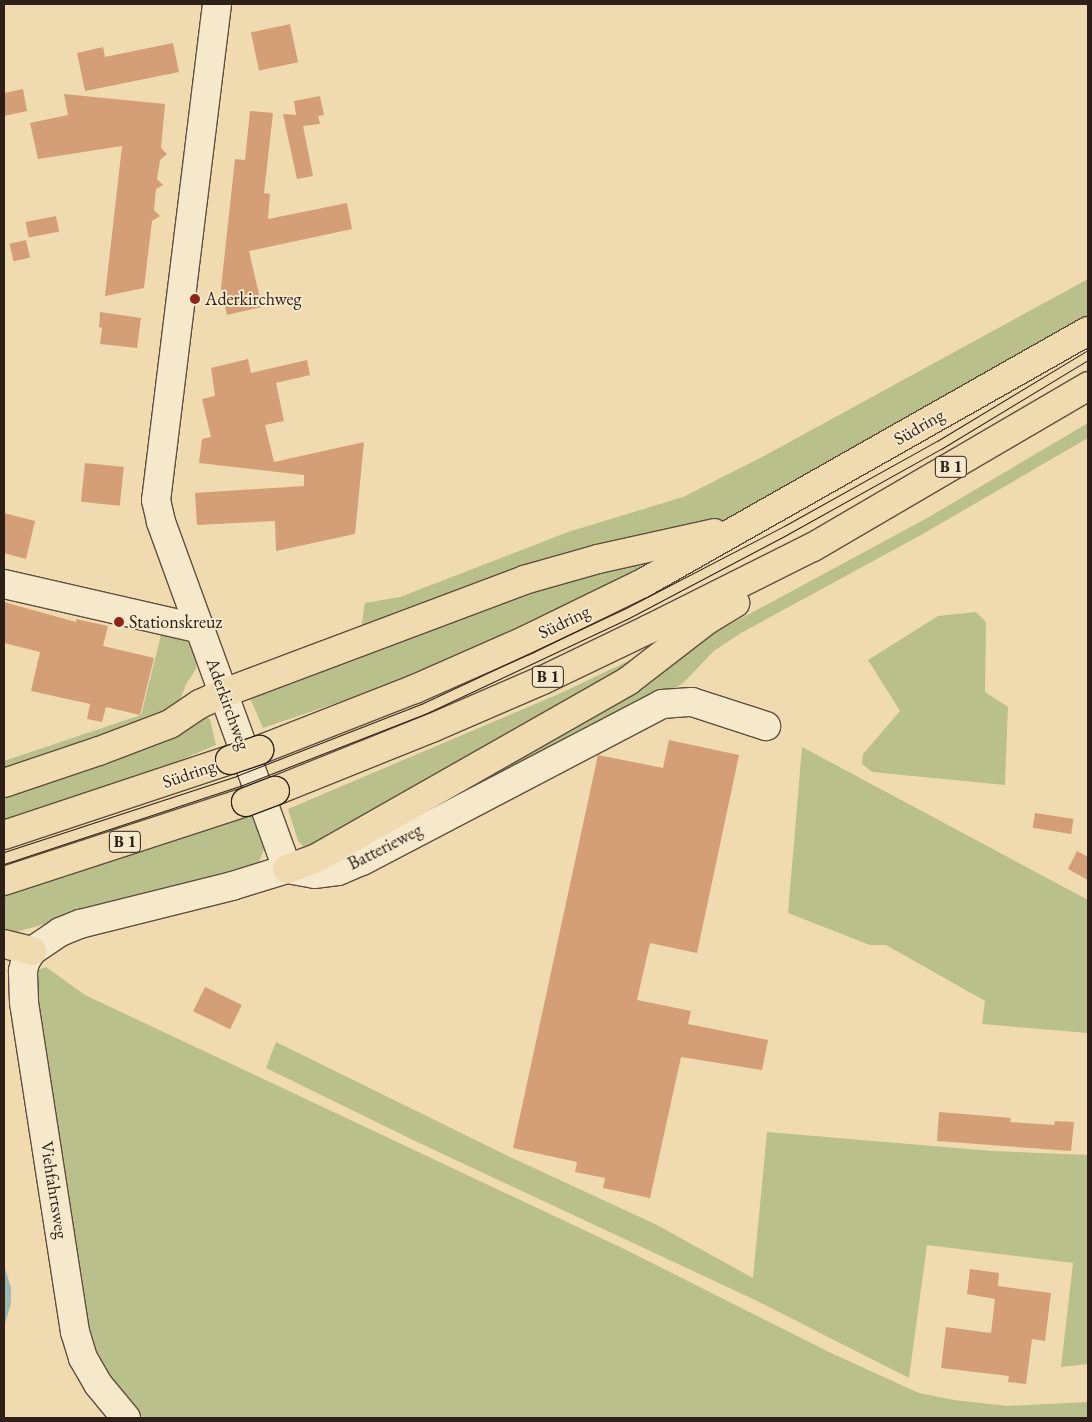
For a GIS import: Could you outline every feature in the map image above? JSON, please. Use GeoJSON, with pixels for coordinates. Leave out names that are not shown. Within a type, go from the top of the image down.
{"type":"FeatureCollection","features":[{"type":"Feature","properties":{"kind":"main road","name":"Südring"},"geometry":{"type":"LineString","coordinates":[[4,835],[260,750],[415,689],[526,640],[643,583],[1088,331]]}},
{"type":"Feature","properties":{"kind":"main road","name":"B 1"},"geometry":{"type":"LineString","coordinates":[[4,881],[246,802],[432,728],[543,680],[813,547],[1088,386]]}},
{"type":"Feature","properties":{"kind":"main road"},"geometry":{"type":"LineString","coordinates":[[4,783],[99,751],[170,724],[200,704],[224,693],[524,580],[598,559],[749,524]]}},
{"type":"Feature","properties":{"kind":"main road"},"geometry":{"type":"LineString","coordinates":[[287,870],[316,859],[628,681],[707,620],[732,605],[813,547]]}},
{"type":"Feature","properties":{"kind":"main road"},"geometry":{"type":"LineString","coordinates":[[4,944],[32,951]]}},
{"type":"Feature","properties":{"kind":"street","name":"Aderkirchweg"},"geometry":{"type":"LineString","coordinates":[[217,4],[156,500],[161,522],[287,870]]}},
{"type":"Feature","properties":{"kind":"street"},"geometry":{"type":"LineString","coordinates":[[4,584],[201,629]]}},
{"type":"Feature","properties":{"kind":"street","name":"Batterieweg"},"geometry":{"type":"LineString","coordinates":[[32,951],[60,932],[80,924],[232,886],[287,870],[314,874],[338,871],[362,861],[642,712],[662,704],[692,702],[766,726]]}},
{"type":"Feature","properties":{"kind":"street","name":"Viehfahrtsweg"},"geometry":{"type":"LineString","coordinates":[[32,951],[25,962],[23,972],[24,1002],[75,1332],[83,1358],[98,1384],[126,1418]]}},
{"type":"Feature","properties":{"kind":"green space"},"geometry":{"type":"Polygon","coordinates":[[[1088,279],[1088,316],[619,585],[410,678],[263,728],[242,680],[361,628],[365,603],[400,597],[568,532],[683,497],[764,456],[1088,279]]]}},
{"type":"Feature","properties":{"kind":"green space"},"geometry":{"type":"Polygon","coordinates":[[[1088,423],[1088,438],[921,535],[741,633],[714,651],[683,683],[669,692],[322,868],[692,645],[929,517],[1088,423]]]}},
{"type":"Feature","properties":{"kind":"green space"},"geometry":{"type":"Polygon","coordinates":[[[976,612],[986,622],[985,692],[1008,707],[1005,785],[872,772],[862,764],[863,754],[900,711],[868,660],[938,616],[976,612]]]}},
{"type":"Feature","properties":{"kind":"green space"},"geometry":{"type":"Polygon","coordinates":[[[163,627],[182,631],[197,647],[196,669],[186,684],[178,706],[210,719],[216,745],[110,790],[4,823],[4,761],[141,715],[163,627]]]}},
{"type":"Feature","properties":{"kind":"green space"},"geometry":{"type":"Polygon","coordinates":[[[666,643],[635,666],[308,848],[298,841],[288,809],[561,693],[666,643]]]}},
{"type":"Feature","properties":{"kind":"green space"},"geometry":{"type":"Polygon","coordinates":[[[802,747],[1088,900],[1088,1033],[982,1024],[985,1001],[886,945],[870,945],[788,913],[802,747]]]}},
{"type":"Feature","properties":{"kind":"green space"},"geometry":{"type":"Polygon","coordinates":[[[250,809],[266,844],[259,862],[242,872],[19,931],[4,942],[4,891],[250,809]]]}},
{"type":"Feature","properties":{"kind":"green space"},"geometry":{"type":"Polygon","coordinates":[[[46,967],[85,995],[620,1247],[831,1353],[919,1393],[954,1400],[1008,1406],[1088,1402],[1088,1418],[143,1418],[113,1391],[88,1345],[32,989],[38,970],[46,967]]]}},
{"type":"Feature","properties":{"kind":"green space"},"geometry":{"type":"Polygon","coordinates":[[[276,1042],[508,1156],[655,1224],[753,1278],[767,1132],[992,1151],[1088,1155],[1088,1364],[1061,1367],[1073,1263],[927,1245],[909,1378],[755,1300],[413,1140],[266,1068],[276,1042]]]}},
{"type":"Feature","properties":{"kind":"water"},"geometry":{"type":"Polygon","coordinates":[[[4,1265],[11,1288],[11,1303],[4,1327],[4,1265]]]}},
{"type":"Feature","properties":{"kind":"building"},"geometry":{"type":"Polygon","coordinates":[[[290,24],[298,62],[259,70],[251,32],[290,24]]]}},
{"type":"Feature","properties":{"kind":"building"},"geometry":{"type":"Polygon","coordinates":[[[173,43],[179,72],[85,91],[77,53],[103,47],[105,57],[173,43]]]}},
{"type":"Feature","properties":{"kind":"building"},"geometry":{"type":"Polygon","coordinates":[[[23,89],[27,111],[4,116],[4,93],[23,89]]]}},
{"type":"Feature","properties":{"kind":"building"},"geometry":{"type":"Polygon","coordinates":[[[64,94],[165,104],[161,148],[167,154],[160,160],[157,179],[163,185],[156,189],[154,210],[160,216],[152,221],[144,288],[105,296],[122,146],[38,159],[30,123],[68,115],[64,94]]]}},
{"type":"Feature","properties":{"kind":"building"},"geometry":{"type":"Polygon","coordinates":[[[320,96],[324,115],[318,116],[320,124],[303,126],[313,176],[297,179],[283,114],[296,115],[294,101],[320,96]]]}},
{"type":"Feature","properties":{"kind":"building"},"geometry":{"type":"Polygon","coordinates":[[[250,111],[273,113],[264,193],[270,194],[268,219],[347,203],[352,229],[249,251],[262,307],[227,315],[221,288],[235,159],[245,160],[250,111]]]}},
{"type":"Feature","properties":{"kind":"building"},"geometry":{"type":"Polygon","coordinates":[[[56,216],[59,232],[29,238],[26,222],[56,216]]]}},
{"type":"Feature","properties":{"kind":"building"},"geometry":{"type":"Polygon","coordinates":[[[26,240],[30,258],[13,261],[9,244],[26,240]]]}},
{"type":"Feature","properties":{"kind":"building"},"geometry":{"type":"Polygon","coordinates":[[[100,312],[141,318],[137,348],[100,344],[102,328],[99,327],[100,312]]]}},
{"type":"Feature","properties":{"kind":"building"},"geometry":{"type":"Polygon","coordinates":[[[248,359],[251,373],[307,360],[310,375],[276,383],[284,421],[265,425],[274,462],[364,442],[355,534],[276,551],[275,521],[197,525],[195,493],[304,486],[304,475],[199,463],[202,439],[211,437],[202,399],[215,396],[211,368],[248,359]]]}},
{"type":"Feature","properties":{"kind":"building"},"geometry":{"type":"Polygon","coordinates":[[[85,463],[124,467],[120,506],[81,502],[85,463]]]}},
{"type":"Feature","properties":{"kind":"building"},"geometry":{"type":"Polygon","coordinates":[[[4,513],[35,521],[26,559],[4,553],[4,513]]]}},
{"type":"Feature","properties":{"kind":"building"},"geometry":{"type":"Polygon","coordinates":[[[4,602],[76,622],[76,619],[108,626],[103,646],[154,658],[140,715],[106,707],[102,722],[87,719],[90,704],[31,691],[40,652],[4,643],[4,602]]]}},
{"type":"Feature","properties":{"kind":"building"},"geometry":{"type":"Polygon","coordinates":[[[669,740],[739,755],[697,953],[650,943],[637,1000],[691,1011],[688,1024],[768,1040],[762,1070],[681,1057],[650,1198],[603,1188],[605,1178],[575,1172],[577,1162],[513,1148],[598,755],[663,768],[669,740]]]}},
{"type":"Feature","properties":{"kind":"building"},"geometry":{"type":"Polygon","coordinates":[[[1035,813],[1074,819],[1071,834],[1033,828],[1035,813]]]}},
{"type":"Feature","properties":{"kind":"building"},"geometry":{"type":"Polygon","coordinates":[[[1077,851],[1088,857],[1088,880],[1068,869],[1077,851]]]}},
{"type":"Feature","properties":{"kind":"building"},"geometry":{"type":"Polygon","coordinates":[[[205,987],[242,1005],[230,1029],[193,1011],[205,987]]]}},
{"type":"Feature","properties":{"kind":"building"},"geometry":{"type":"Polygon","coordinates":[[[939,1112],[1011,1118],[1010,1122],[1054,1125],[1055,1121],[1074,1122],[1071,1151],[937,1141],[939,1112]]]}},
{"type":"Feature","properties":{"kind":"building"},"geometry":{"type":"Polygon","coordinates":[[[970,1269],[999,1273],[998,1286],[1051,1293],[1045,1341],[1032,1339],[1026,1384],[1008,1382],[1009,1376],[941,1368],[946,1327],[991,1333],[995,1299],[967,1294],[970,1269]]]}},
{"type":"Feature","properties":{"kind":"tram line"},"geometry":{"type":"LineString","coordinates":[[4,852],[236,776],[421,704],[624,609],[784,526],[937,441],[1088,350]]}},
{"type":"Feature","properties":{"kind":"tram line"},"geometry":{"type":"LineString","coordinates":[[4,864],[240,786],[425,714],[629,618],[788,534],[941,449],[1088,360]]}},
{"type":"Feature","properties":{"kind":"place","name":"Aderkirchweg"},"geometry":{"type":"Point","coordinates":[195,299]}},
{"type":"Feature","properties":{"kind":"place","name":"Stationskreuz"},"geometry":{"type":"Point","coordinates":[119,622]}}]}
